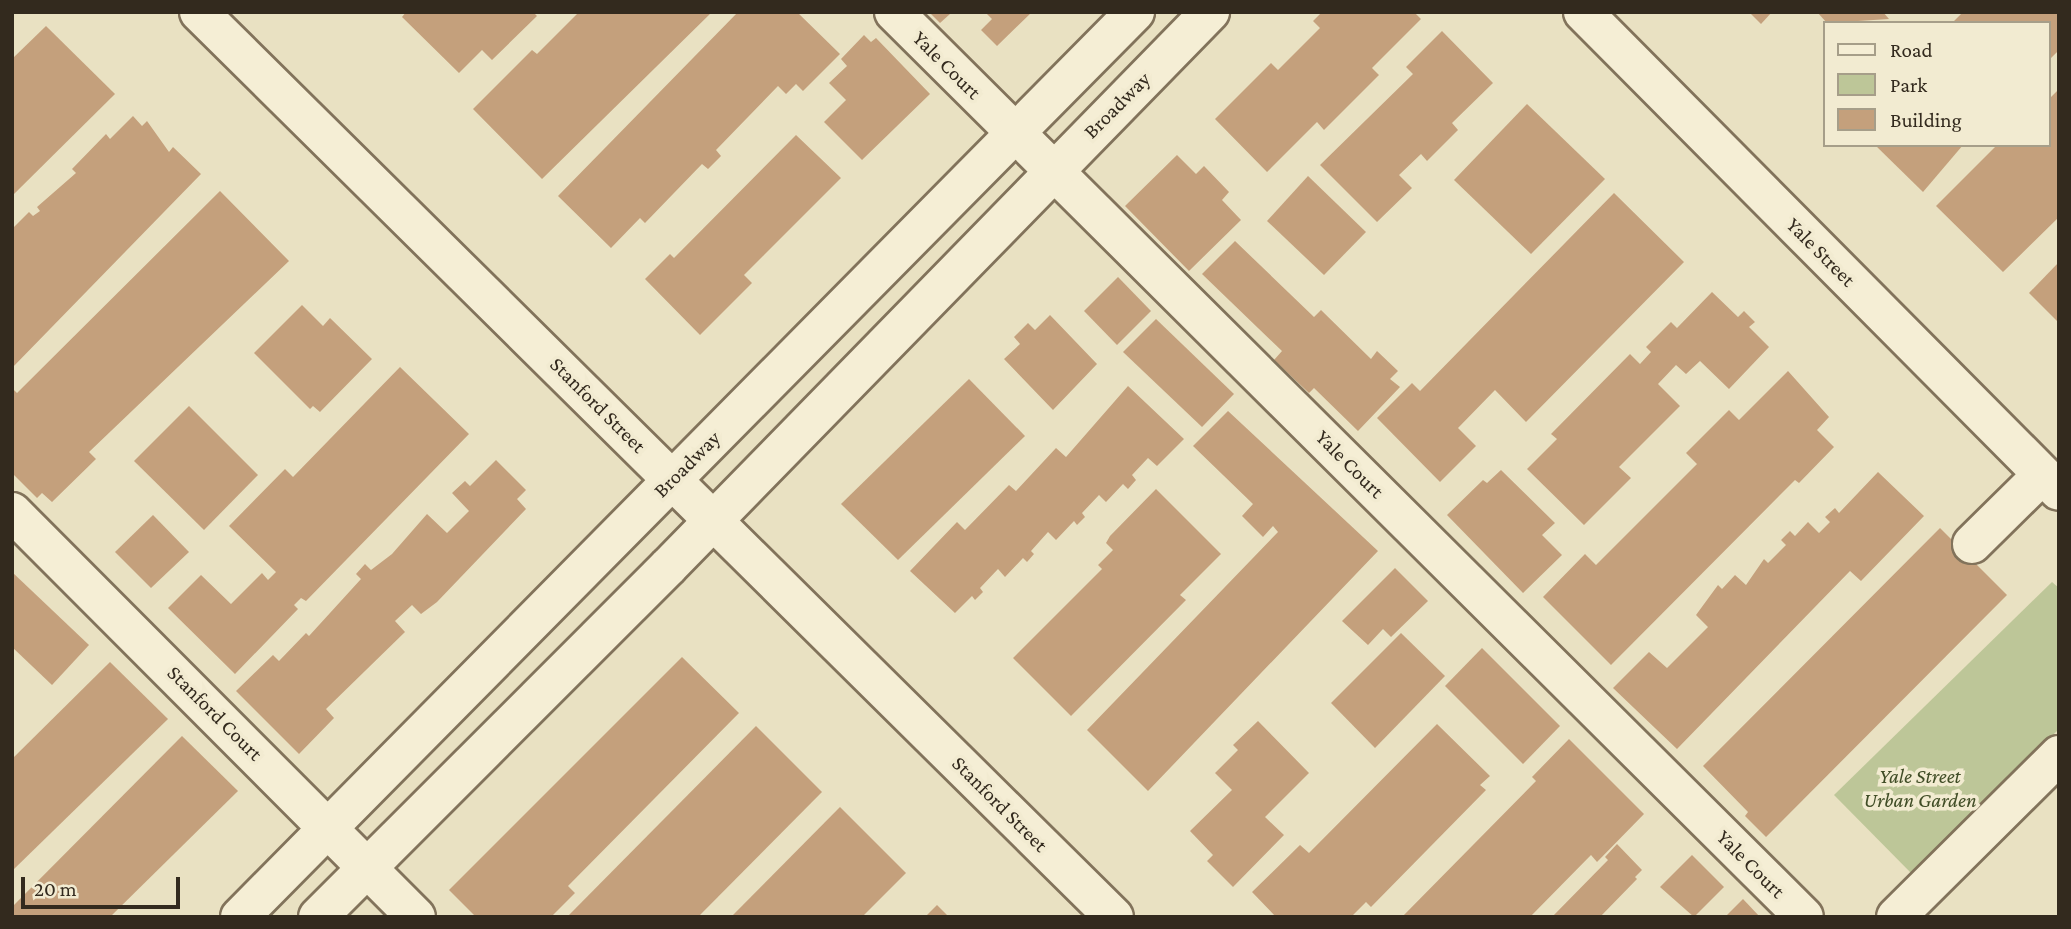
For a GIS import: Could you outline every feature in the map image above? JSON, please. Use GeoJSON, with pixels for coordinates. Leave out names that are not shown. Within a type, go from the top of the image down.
{"type":"FeatureCollection","features":[{"type":"Feature","properties":{"kind":"street","name":"Stanford Street"},"geometry":{"type":"LineString","coordinates":[[200,12],[1114,917]]}},
{"type":"Feature","properties":{"kind":"street","name":"Yale Court"},"geometry":{"type":"LineString","coordinates":[[894,12],[1804,917]]}},
{"type":"Feature","properties":{"kind":"street","name":"Broadway"},"geometry":{"type":"LineString","coordinates":[[240,917],[1135,12]]}},
{"type":"Feature","properties":{"kind":"street","name":"Broadway"},"geometry":{"type":"LineString","coordinates":[[318,917],[713,521],[1210,12]]}},
{"type":"Feature","properties":{"kind":"street","name":"Yale Street"},"geometry":{"type":"LineString","coordinates":[[1583,12],[2050,483]]}},
{"type":"Feature","properties":{"kind":"street"},"geometry":{"type":"LineString","coordinates":[[1972,544],[2050,483]]}},
{"type":"Feature","properties":{"kind":"street","name":"Stanford Court"},"geometry":{"type":"LineString","coordinates":[[12,512],[330,826],[366,868],[416,917]]}},
{"type":"Feature","properties":{"kind":"street"},"geometry":{"type":"LineString","coordinates":[[1896,917],[2059,755]]}},
{"type":"Feature","properties":{"kind":"green space","name":"Yale Street Urban Garden"},"geometry":{"type":"Polygon","coordinates":[[[2052,582],[2059,588],[2059,729],[1912,874],[1834,795],[2052,582]]]}},
{"type":"Feature","properties":{"kind":"building"},"geometry":{"type":"Polygon","coordinates":[[[406,12],[533,12],[537,16],[492,60],[482,50],[459,73],[402,17],[406,12]]]}},
{"type":"Feature","properties":{"kind":"building"},"geometry":{"type":"Polygon","coordinates":[[[579,12],[712,12],[542,179],[473,109],[532,50],[537,54],[579,12]]]}},
{"type":"Feature","properties":{"kind":"building"},"geometry":{"type":"Polygon","coordinates":[[[738,12],[797,12],[840,54],[803,91],[796,84],[786,94],[778,86],[716,150],[721,156],[708,169],[702,164],[645,223],[640,218],[611,248],[558,196],[738,12]]]}},
{"type":"Feature","properties":{"kind":"building"},"geometry":{"type":"Polygon","coordinates":[[[929,12],[948,12],[950,14],[940,23],[929,12]]]}},
{"type":"Feature","properties":{"kind":"building"},"geometry":{"type":"Polygon","coordinates":[[[985,12],[1032,12],[997,46],[981,30],[992,19],[985,12]]]}},
{"type":"Feature","properties":{"kind":"building"},"geometry":{"type":"Polygon","coordinates":[[[1322,12],[1414,12],[1421,19],[1372,68],[1379,75],[1324,130],[1317,122],[1267,172],[1215,119],[1271,63],[1278,70],[1320,28],[1313,21],[1322,12]]]}},
{"type":"Feature","properties":{"kind":"building"},"geometry":{"type":"Polygon","coordinates":[[[1749,12],[1772,12],[1761,24],[1749,12]]]}},
{"type":"Feature","properties":{"kind":"building"},"geometry":{"type":"Polygon","coordinates":[[[1817,12],[1883,12],[1889,19],[1858,21],[1825,21],[1817,12]]]}},
{"type":"Feature","properties":{"kind":"building"},"geometry":{"type":"Polygon","coordinates":[[[1963,12],[2059,12],[2059,50],[2050,59],[2050,21],[1954,21],[1963,12]]]}},
{"type":"Feature","properties":{"kind":"building"},"geometry":{"type":"Polygon","coordinates":[[[46,26],[115,94],[12,196],[12,59],[46,26]]]}},
{"type":"Feature","properties":{"kind":"building"},"geometry":{"type":"Polygon","coordinates":[[[1442,31],[1493,83],[1452,123],[1458,130],[1427,161],[1421,154],[1399,175],[1412,188],[1377,222],[1320,165],[1413,74],[1406,67],[1442,31]]]}},
{"type":"Feature","properties":{"kind":"building"},"geometry":{"type":"Polygon","coordinates":[[[864,35],[871,42],[876,38],[930,94],[862,160],[824,122],[846,100],[829,83],[847,66],[841,59],[864,35]]]}},
{"type":"Feature","properties":{"kind":"building"},"geometry":{"type":"Polygon","coordinates":[[[2059,89],[2059,217],[2003,272],[1936,206],[1995,147],[2050,147],[2050,98],[2059,89]]]}},
{"type":"Feature","properties":{"kind":"building"},"geometry":{"type":"Polygon","coordinates":[[[1527,104],[1605,179],[1531,254],[1454,180],[1527,104]]]}},
{"type":"Feature","properties":{"kind":"building"},"geometry":{"type":"Polygon","coordinates":[[[133,116],[142,126],[147,121],[169,152],[173,147],[201,174],[12,368],[12,229],[29,212],[33,216],[40,211],[37,207],[76,173],[72,169],[106,134],[110,139],[133,116]]]}},
{"type":"Feature","properties":{"kind":"building"},"geometry":{"type":"Polygon","coordinates":[[[796,135],[841,178],[744,275],[752,283],[700,335],[645,279],[670,254],[674,258],[796,135]]]}},
{"type":"Feature","properties":{"kind":"building"},"geometry":{"type":"Polygon","coordinates":[[[1877,147],[1961,147],[1923,192],[1877,147]]]}},
{"type":"Feature","properties":{"kind":"building"},"geometry":{"type":"Polygon","coordinates":[[[1177,155],[1196,174],[1204,166],[1229,192],[1222,200],[1241,220],[1189,271],[1125,206],[1177,155]]]}},
{"type":"Feature","properties":{"kind":"building"},"geometry":{"type":"Polygon","coordinates":[[[1308,176],[1366,232],[1324,275],[1267,221],[1308,176]]]}},
{"type":"Feature","properties":{"kind":"building"},"geometry":{"type":"Polygon","coordinates":[[[220,191],[289,261],[89,452],[96,459],[52,502],[42,493],[37,498],[12,473],[12,388],[17,393],[220,191]]]}},
{"type":"Feature","properties":{"kind":"building"},"geometry":{"type":"Polygon","coordinates":[[[1614,193],[1684,262],[1526,422],[1495,390],[1458,428],[1476,446],[1440,482],[1377,418],[1412,383],[1420,391],[1614,193]]]}},
{"type":"Feature","properties":{"kind":"building"},"geometry":{"type":"Polygon","coordinates":[[[1235,241],[1314,317],[1321,310],[1371,359],[1377,351],[1398,371],[1390,379],[1400,387],[1358,431],[1314,388],[1309,393],[1274,360],[1282,351],[1202,274],[1235,241]]]}},
{"type":"Feature","properties":{"kind":"building"},"geometry":{"type":"Polygon","coordinates":[[[2059,262],[2059,323],[2029,293],[2059,262]]]}},
{"type":"Feature","properties":{"kind":"building"},"geometry":{"type":"Polygon","coordinates":[[[1118,277],[1151,311],[1117,345],[1084,311],[1118,277]]]}},
{"type":"Feature","properties":{"kind":"building"},"geometry":{"type":"Polygon","coordinates":[[[1712,292],[1738,317],[1744,311],[1755,322],[1749,327],[1769,347],[1729,389],[1700,361],[1686,374],[1676,365],[1658,384],[1680,406],[1619,467],[1631,478],[1584,525],[1527,469],[1557,439],[1551,434],[1630,354],[1640,364],[1651,352],[1646,347],[1671,322],[1677,328],[1712,292]]]}},
{"type":"Feature","properties":{"kind":"building"},"geometry":{"type":"Polygon","coordinates":[[[302,305],[323,326],[330,318],[372,359],[320,412],[313,406],[310,409],[254,353],[302,305]]]}},
{"type":"Feature","properties":{"kind":"building"},"geometry":{"type":"Polygon","coordinates":[[[1050,315],[1097,364],[1053,410],[1004,359],[1020,344],[1014,337],[1028,323],[1035,330],[1050,315]]]}},
{"type":"Feature","properties":{"kind":"building"},"geometry":{"type":"Polygon","coordinates":[[[1156,319],[1234,394],[1202,427],[1123,352],[1156,319]]]}},
{"type":"Feature","properties":{"kind":"building"},"geometry":{"type":"Polygon","coordinates":[[[400,367],[469,434],[306,601],[301,598],[294,605],[298,609],[235,674],[168,608],[201,575],[231,604],[262,573],[268,580],[276,572],[229,526],[285,469],[293,477],[400,367]]]}},
{"type":"Feature","properties":{"kind":"building"},"geometry":{"type":"Polygon","coordinates":[[[1788,371],[1829,417],[1817,430],[1834,447],[1799,483],[1795,480],[1611,665],[1543,597],[1585,554],[1596,565],[1697,464],[1686,453],[1729,410],[1739,420],[1788,371]]]}},
{"type":"Feature","properties":{"kind":"building"},"geometry":{"type":"Polygon","coordinates":[[[969,379],[1025,436],[898,560],[841,504],[969,379]]]}},
{"type":"Feature","properties":{"kind":"building"},"geometry":{"type":"Polygon","coordinates":[[[1128,386],[1184,439],[1157,466],[1148,458],[1132,475],[1136,480],[1128,489],[1123,484],[1106,502],[1099,495],[1082,513],[1085,517],[1077,525],[1074,521],[1056,540],[1048,532],[1031,551],[1034,554],[1027,562],[1023,558],[1005,577],[998,569],[980,588],[983,592],[975,600],[972,596],[955,613],[910,571],[957,522],[965,530],[1009,485],[1016,491],[1056,448],[1066,457],[1128,386]]]}},
{"type":"Feature","properties":{"kind":"building"},"geometry":{"type":"Polygon","coordinates":[[[189,406],[258,475],[204,530],[134,461],[189,406]]]}},
{"type":"Feature","properties":{"kind":"building"},"geometry":{"type":"Polygon","coordinates":[[[1228,411],[1378,551],[1148,791],[1087,730],[1278,532],[1273,526],[1263,537],[1242,516],[1253,504],[1193,446],[1228,411]]]}},
{"type":"Feature","properties":{"kind":"building"},"geometry":{"type":"Polygon","coordinates":[[[496,460],[526,490],[517,499],[526,509],[437,602],[421,614],[412,605],[395,621],[405,632],[326,709],[334,718],[299,754],[236,691],[273,655],[279,661],[306,633],[309,636],[361,579],[356,574],[365,564],[371,570],[392,554],[427,514],[447,533],[469,511],[452,493],[465,481],[470,486],[496,460]]]}},
{"type":"Feature","properties":{"kind":"building"},"geometry":{"type":"Polygon","coordinates":[[[1501,470],[1555,523],[1542,535],[1562,555],[1523,593],[1447,515],[1483,480],[1487,483],[1501,470]]]}},
{"type":"Feature","properties":{"kind":"building"},"geometry":{"type":"Polygon","coordinates":[[[1878,472],[1924,516],[1861,581],[1850,571],[1677,749],[1613,688],[1649,652],[1667,668],[1708,627],[1696,615],[1718,585],[1722,589],[1735,575],[1746,585],[1764,559],[1768,563],[1786,545],[1781,540],[1790,531],[1795,536],[1808,522],[1819,533],[1830,522],[1825,517],[1835,508],[1839,513],[1878,472]]]}},
{"type":"Feature","properties":{"kind":"building"},"geometry":{"type":"Polygon","coordinates":[[[1156,489],[1221,554],[1180,595],[1186,600],[1071,716],[1013,658],[1102,569],[1098,565],[1113,550],[1106,543],[1110,536],[1156,489]]]}},
{"type":"Feature","properties":{"kind":"building"},"geometry":{"type":"Polygon","coordinates":[[[153,515],[189,552],[151,588],[115,552],[153,515]]]}},
{"type":"Feature","properties":{"kind":"building"},"geometry":{"type":"Polygon","coordinates":[[[1940,528],[2007,595],[1766,837],[1745,816],[1748,812],[1703,766],[1940,528]]]}},
{"type":"Feature","properties":{"kind":"building"},"geometry":{"type":"Polygon","coordinates":[[[1395,568],[1428,601],[1391,637],[1383,629],[1368,645],[1342,621],[1395,568]]]}},
{"type":"Feature","properties":{"kind":"building"},"geometry":{"type":"Polygon","coordinates":[[[12,572],[89,645],[52,685],[12,647],[12,572]]]}},
{"type":"Feature","properties":{"kind":"building"},"geometry":{"type":"Polygon","coordinates":[[[1401,633],[1445,676],[1375,748],[1331,703],[1401,633]]]}},
{"type":"Feature","properties":{"kind":"building"},"geometry":{"type":"Polygon","coordinates":[[[1482,648],[1560,726],[1523,764],[1445,686],[1482,648]]]}},
{"type":"Feature","properties":{"kind":"building"},"geometry":{"type":"Polygon","coordinates":[[[682,657],[739,713],[568,886],[575,893],[551,917],[476,917],[449,890],[682,657]]]}},
{"type":"Feature","properties":{"kind":"building"},"geometry":{"type":"Polygon","coordinates":[[[110,662],[168,719],[12,871],[12,759],[110,662]]]}},
{"type":"Feature","properties":{"kind":"building"},"geometry":{"type":"Polygon","coordinates":[[[1258,721],[1309,773],[1265,817],[1284,835],[1233,887],[1207,861],[1213,855],[1190,831],[1232,790],[1215,773],[1238,750],[1233,745],[1258,721]]]}},
{"type":"Feature","properties":{"kind":"building"},"geometry":{"type":"Polygon","coordinates":[[[1437,724],[1490,776],[1480,785],[1486,790],[1371,907],[1366,902],[1351,917],[1276,917],[1252,892],[1300,845],[1309,853],[1437,724]]]}},
{"type":"Feature","properties":{"kind":"building"},"geometry":{"type":"Polygon","coordinates":[[[756,726],[822,792],[698,917],[567,917],[756,726]]]}},
{"type":"Feature","properties":{"kind":"building"},"geometry":{"type":"Polygon","coordinates":[[[182,736],[238,791],[110,917],[12,917],[12,907],[182,736]]]}},
{"type":"Feature","properties":{"kind":"building"},"geometry":{"type":"Polygon","coordinates":[[[1569,739],[1644,814],[1597,862],[1591,855],[1530,917],[1402,917],[1536,781],[1532,777],[1569,739]]]}},
{"type":"Feature","properties":{"kind":"building"},"geometry":{"type":"Polygon","coordinates":[[[840,807],[906,873],[862,917],[731,917],[840,807]]]}},
{"type":"Feature","properties":{"kind":"building"},"geometry":{"type":"Polygon","coordinates":[[[1617,844],[1642,870],[1635,877],[1637,879],[1600,917],[1552,917],[1608,860],[1605,857],[1617,844]]]}},
{"type":"Feature","properties":{"kind":"building"},"geometry":{"type":"Polygon","coordinates":[[[1692,855],[1724,887],[1694,917],[1660,887],[1692,855]]]}},
{"type":"Feature","properties":{"kind":"building"},"geometry":{"type":"Polygon","coordinates":[[[1743,899],[1760,917],[1725,917],[1743,899]]]}},
{"type":"Feature","properties":{"kind":"building"},"geometry":{"type":"Polygon","coordinates":[[[937,905],[949,917],[925,917],[937,905]]]}}]}
